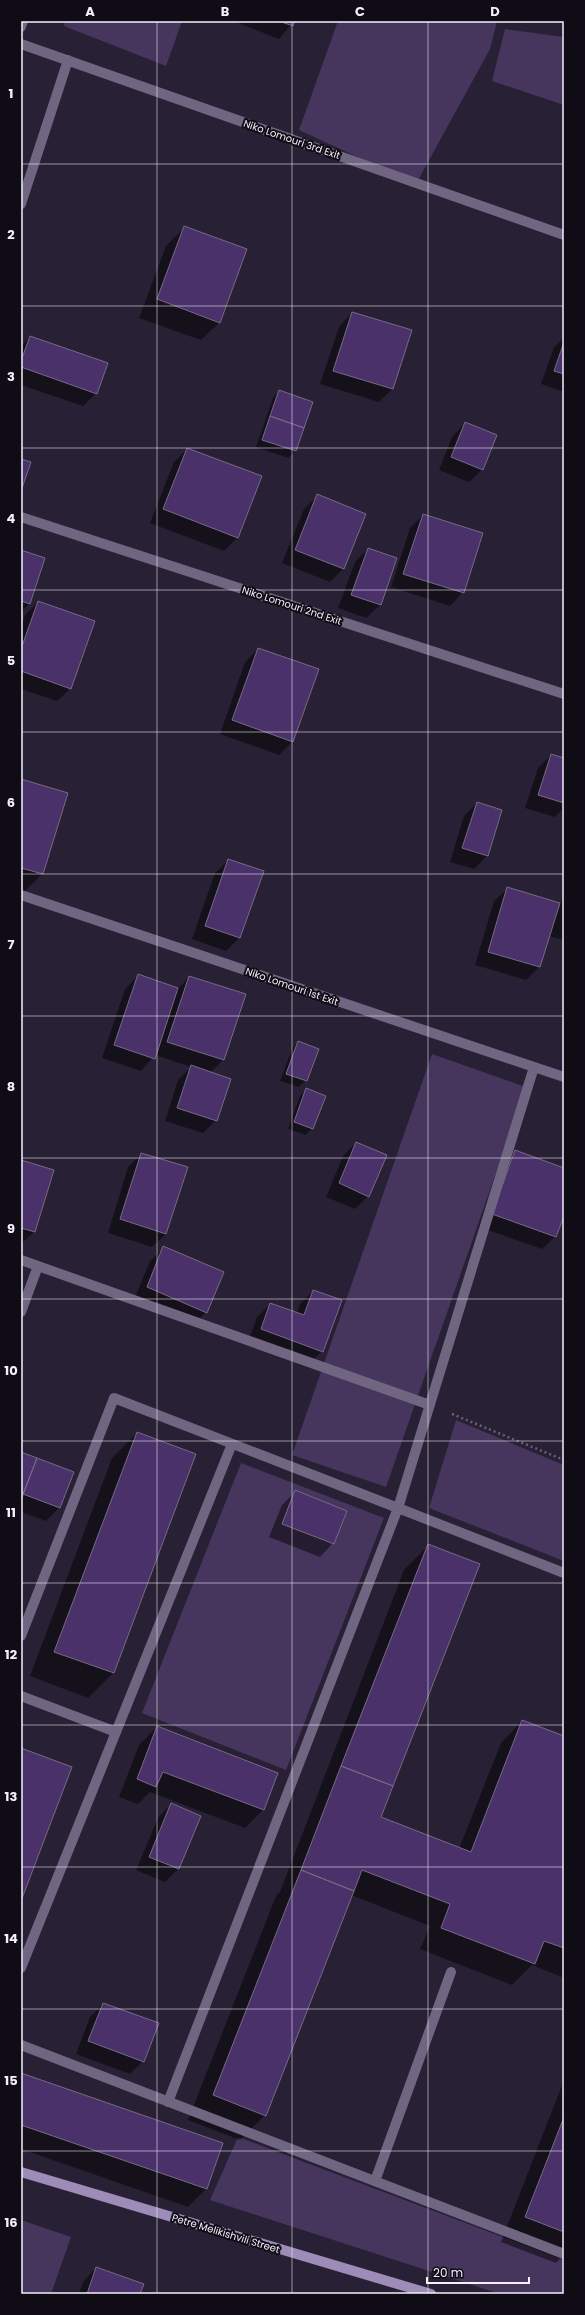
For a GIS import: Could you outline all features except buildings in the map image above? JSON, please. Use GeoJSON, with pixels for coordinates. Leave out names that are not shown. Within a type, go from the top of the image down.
{"type":"FeatureCollection","features":[{"type":"Feature","properties":{"kind":"street"},"geometry":{"type":"LineString","coordinates":[[21,27],[23,21]]}},
{"type":"Feature","properties":{"kind":"street","name":"Niko Lomouri 3rd Exit"},"geometry":{"type":"LineString","coordinates":[[21,44],[564,235]]}},
{"type":"Feature","properties":{"kind":"street"},"geometry":{"type":"LineString","coordinates":[[21,204],[68,60]]}},
{"type":"Feature","properties":{"kind":"street","name":"Niko Lomouri 2nd Exit"},"geometry":{"type":"LineString","coordinates":[[21,517],[564,694]]}},
{"type":"Feature","properties":{"kind":"street","name":"Niko Lomouri 1st Exit"},"geometry":{"type":"LineString","coordinates":[[21,895],[564,1077]]}},
{"type":"Feature","properties":{"kind":"street"},"geometry":{"type":"LineString","coordinates":[[168,2102],[398,1508],[534,1066]]}},
{"type":"Feature","properties":{"kind":"street"},"geometry":{"type":"LineString","coordinates":[[21,1260],[430,1405]]}},
{"type":"Feature","properties":{"kind":"street"},"geometry":{"type":"LineString","coordinates":[[21,1312],[38,1266]]}},
{"type":"Feature","properties":{"kind":"street"},"geometry":{"type":"LineString","coordinates":[[21,1636],[114,1398],[564,1573]]}},
{"type":"Feature","properties":{"kind":"street"},"geometry":{"type":"LineString","coordinates":[[21,1968],[232,1444]]}},
{"type":"Feature","properties":{"kind":"street"},"geometry":{"type":"LineString","coordinates":[[21,1696],[116,1732]]}},
{"type":"Feature","properties":{"kind":"street"},"geometry":{"type":"LineString","coordinates":[[375,2181],[451,1972]]}},
{"type":"Feature","properties":{"kind":"street"},"geometry":{"type":"LineString","coordinates":[[21,2045],[564,2254]]}},
{"type":"Feature","properties":{"kind":"street","name":"Petre Melikishvili Street"},"geometry":{"type":"LineString","coordinates":[[21,2172],[431,2294]]}},
{"type":"Feature","properties":{"kind":"path"},"geometry":{"type":"LineString","coordinates":[[430,1405],[564,1460]]}},
{"type":"Feature","properties":{"kind":"shaded area"},"geometry":{"type":"Polygon","coordinates":[[[65,21],[182,21],[166,66],[64,26],[65,21]]]}},
{"type":"Feature","properties":{"kind":"shaded area"},"geometry":{"type":"Polygon","coordinates":[[[338,21],[497,21],[490,49],[416,184],[299,130],[338,21]]]}},
{"type":"Feature","properties":{"kind":"shaded area"},"geometry":{"type":"Polygon","coordinates":[[[505,29],[564,37],[564,105],[492,81],[505,29]]]}},
{"type":"Feature","properties":{"kind":"shaded area"},"geometry":{"type":"Polygon","coordinates":[[[432,1054],[526,1087],[386,1487],[292,1455],[432,1054]]]}},
{"type":"Feature","properties":{"kind":"shaded area"},"geometry":{"type":"Polygon","coordinates":[[[456,1420],[564,1465],[564,1561],[429,1508],[456,1420]]]}},
{"type":"Feature","properties":{"kind":"shaded area"},"geometry":{"type":"Polygon","coordinates":[[[241,1463],[384,1518],[286,1770],[142,1713],[241,1463]]]}},
{"type":"Feature","properties":{"kind":"shaded area"},"geometry":{"type":"Polygon","coordinates":[[[238,2137],[564,2260],[564,2294],[500,2294],[210,2200],[238,2137]]]}},
{"type":"Feature","properties":{"kind":"shaded area"},"geometry":{"type":"Polygon","coordinates":[[[21,2220],[71,2237],[51,2294],[21,2294],[21,2220]]]}}]}
